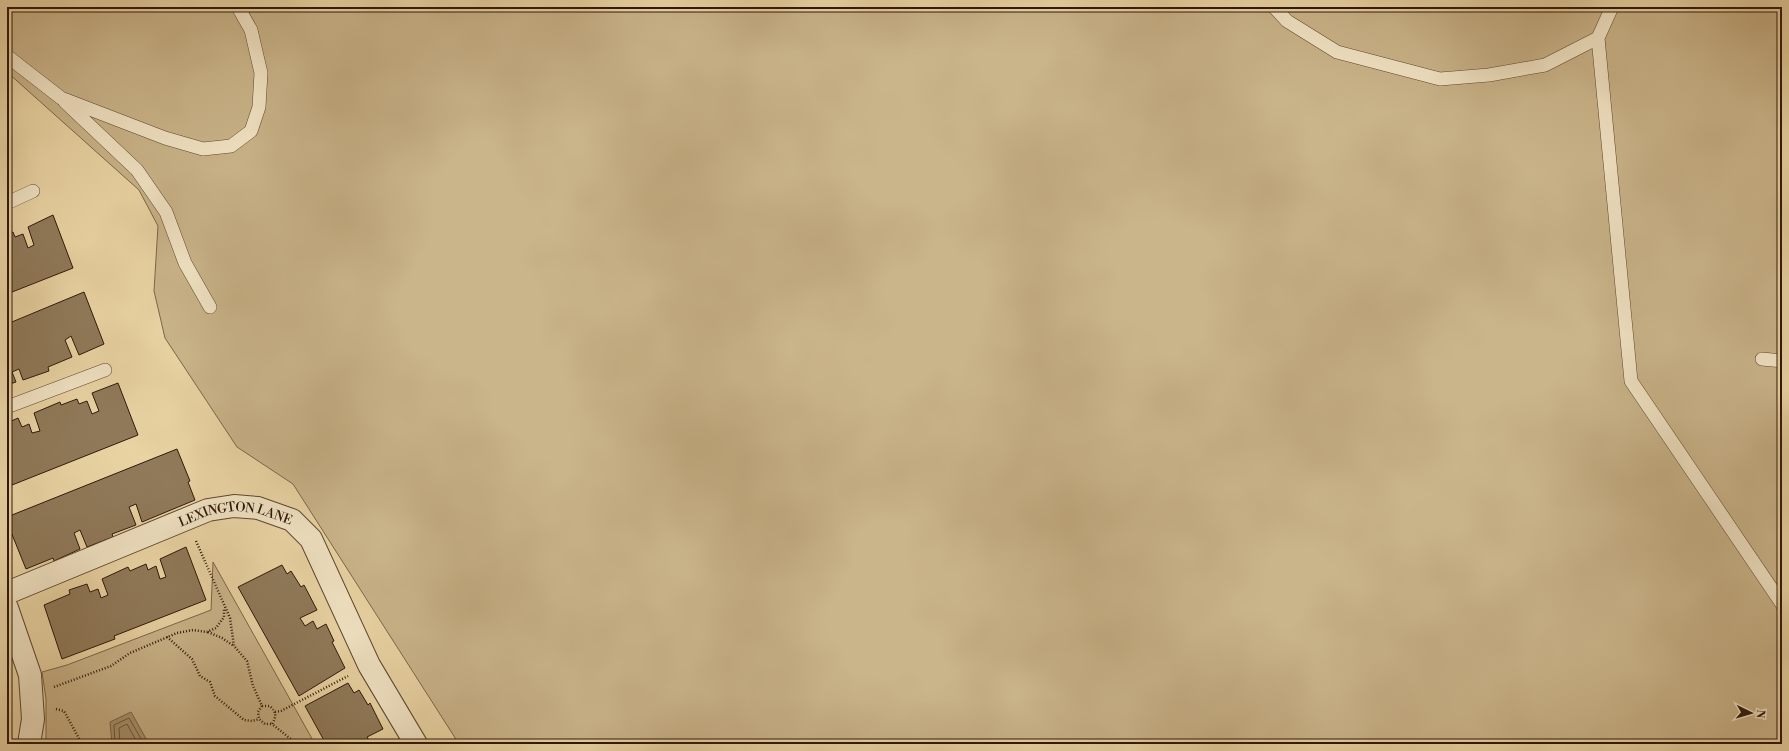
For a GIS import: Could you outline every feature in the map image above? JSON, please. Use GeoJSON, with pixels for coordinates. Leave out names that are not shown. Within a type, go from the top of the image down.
{"type":"FeatureCollection","features":[{"type":"Feature","properties":{"kind":"street","name":"LEXINGTON LANE"},"geometry":{"type":"LineString","coordinates":[[7,593],[208,510],[234,506],[258,508],[292,520],[311,539],[369,665],[416,744]]}},
{"type":"Feature","properties":{"kind":"street"},"geometry":{"type":"LineString","coordinates":[[7,608],[14,650],[30,675],[33,719],[29,744]]}},
{"type":"Feature","properties":{"kind":"lane"},"geometry":{"type":"LineString","coordinates":[[61,98],[165,138],[203,149],[231,146],[251,131],[259,107],[261,73],[251,30],[238,7]]}},
{"type":"Feature","properties":{"kind":"lane"},"geometry":{"type":"LineString","coordinates":[[1274,7],[1287,21],[1337,52],[1440,79],[1489,75],[1545,65],[1598,38]]}},
{"type":"Feature","properties":{"kind":"lane"},"geometry":{"type":"LineString","coordinates":[[1612,7],[1598,38],[1631,381],[1782,604]]}},
{"type":"Feature","properties":{"kind":"lane"},"geometry":{"type":"LineString","coordinates":[[7,56],[61,98],[137,170],[166,212],[185,263],[210,307]]}},
{"type":"Feature","properties":{"kind":"lane"},"geometry":{"type":"LineString","coordinates":[[7,203],[33,191]]}},
{"type":"Feature","properties":{"kind":"lane"},"geometry":{"type":"LineString","coordinates":[[1762,359],[1782,361]]}},
{"type":"Feature","properties":{"kind":"lane"},"geometry":{"type":"LineString","coordinates":[[7,407],[105,370]]}},
{"type":"Feature","properties":{"kind":"path"},"geometry":{"type":"LineString","coordinates":[[186,519],[230,618],[234,646]]}},
{"type":"Feature","properties":{"kind":"path"},"geometry":{"type":"LineString","coordinates":[[207,632],[216,628],[224,617],[224,606]]}},
{"type":"Feature","properties":{"kind":"path"},"geometry":{"type":"LineString","coordinates":[[54,687],[111,666],[130,653],[167,637],[193,630],[207,632],[222,638],[234,646],[247,661],[253,686],[262,706]]}},
{"type":"Feature","properties":{"kind":"path"},"geometry":{"type":"LineString","coordinates":[[167,637],[192,659],[200,676],[210,682],[215,696],[244,720],[252,721],[259,719]]}},
{"type":"Feature","properties":{"kind":"path"},"geometry":{"type":"LineString","coordinates":[[275,712],[369,665]]}},
{"type":"Feature","properties":{"kind":"path"},"geometry":{"type":"LineString","coordinates":[[262,706],[258,712],[259,719],[265,724],[272,724],[297,744]]}},
{"type":"Feature","properties":{"kind":"path"},"geometry":{"type":"LineString","coordinates":[[262,706],[270,706],[275,712],[276,718],[272,724]]}},
{"type":"Feature","properties":{"kind":"path"},"geometry":{"type":"LineString","coordinates":[[56,709],[64,711],[82,744]]}},
{"type":"Feature","properties":{"kind":"shaded area"},"geometry":{"type":"Polygon","coordinates":[[[7,7],[1782,7],[1782,744],[459,744],[293,484],[237,447],[165,338],[154,291],[158,226],[139,190],[7,72],[7,7]]]}},
{"type":"Feature","properties":{"kind":"shaded area"},"geometry":{"type":"Polygon","coordinates":[[[213,562],[315,744],[46,744],[46,699],[42,672],[67,665],[211,610],[213,562]]]}},
{"type":"Feature","properties":{"kind":"water"},"geometry":{"type":"Polygon","coordinates":[[[131,712],[149,744],[112,744],[110,722],[131,712]]]}},
{"type":"Feature","properties":{"kind":"building"},"geometry":{"type":"Polygon","coordinates":[[[53,215],[73,268],[7,294],[7,234],[13,232],[15,237],[23,234],[28,248],[34,245],[28,227],[53,215]]]}},
{"type":"Feature","properties":{"kind":"building"},"geometry":{"type":"Polygon","coordinates":[[[84,292],[104,344],[79,355],[71,336],[65,340],[72,357],[48,367],[49,371],[23,380],[19,369],[12,372],[16,382],[7,385],[7,324],[84,292]]]}},
{"type":"Feature","properties":{"kind":"building"},"geometry":{"type":"Polygon","coordinates":[[[118,383],[138,435],[7,487],[7,423],[18,418],[22,427],[29,424],[32,433],[40,431],[34,413],[60,402],[61,405],[77,399],[79,404],[87,401],[92,414],[99,411],[92,393],[118,383]]]}},
{"type":"Feature","properties":{"kind":"building"},"geometry":{"type":"Polygon","coordinates":[[[177,449],[190,481],[188,482],[195,500],[142,522],[136,504],[129,507],[136,525],[112,534],[113,537],[87,547],[80,530],[74,533],[80,549],[54,561],[53,558],[26,569],[7,522],[7,517],[177,449]]]}},
{"type":"Feature","properties":{"kind":"building"},"geometry":{"type":"Polygon","coordinates":[[[186,547],[206,600],[114,636],[115,639],[62,659],[44,605],[70,594],[69,590],[87,584],[90,592],[98,589],[101,598],[108,595],[102,579],[128,567],[130,571],[146,564],[148,570],[156,566],[160,579],[166,577],[160,559],[186,547]]]}},
{"type":"Feature","properties":{"kind":"building"},"geometry":{"type":"Polygon","coordinates":[[[282,565],[287,574],[291,571],[301,587],[304,585],[317,610],[300,618],[305,626],[313,621],[317,629],[326,624],[334,641],[332,642],[345,668],[299,696],[238,587],[282,565]]]}},
{"type":"Feature","properties":{"kind":"building"},"geometry":{"type":"Polygon","coordinates":[[[348,683],[354,693],[359,690],[368,705],[370,703],[383,729],[367,737],[371,744],[326,744],[305,706],[348,683]]]}}]}
